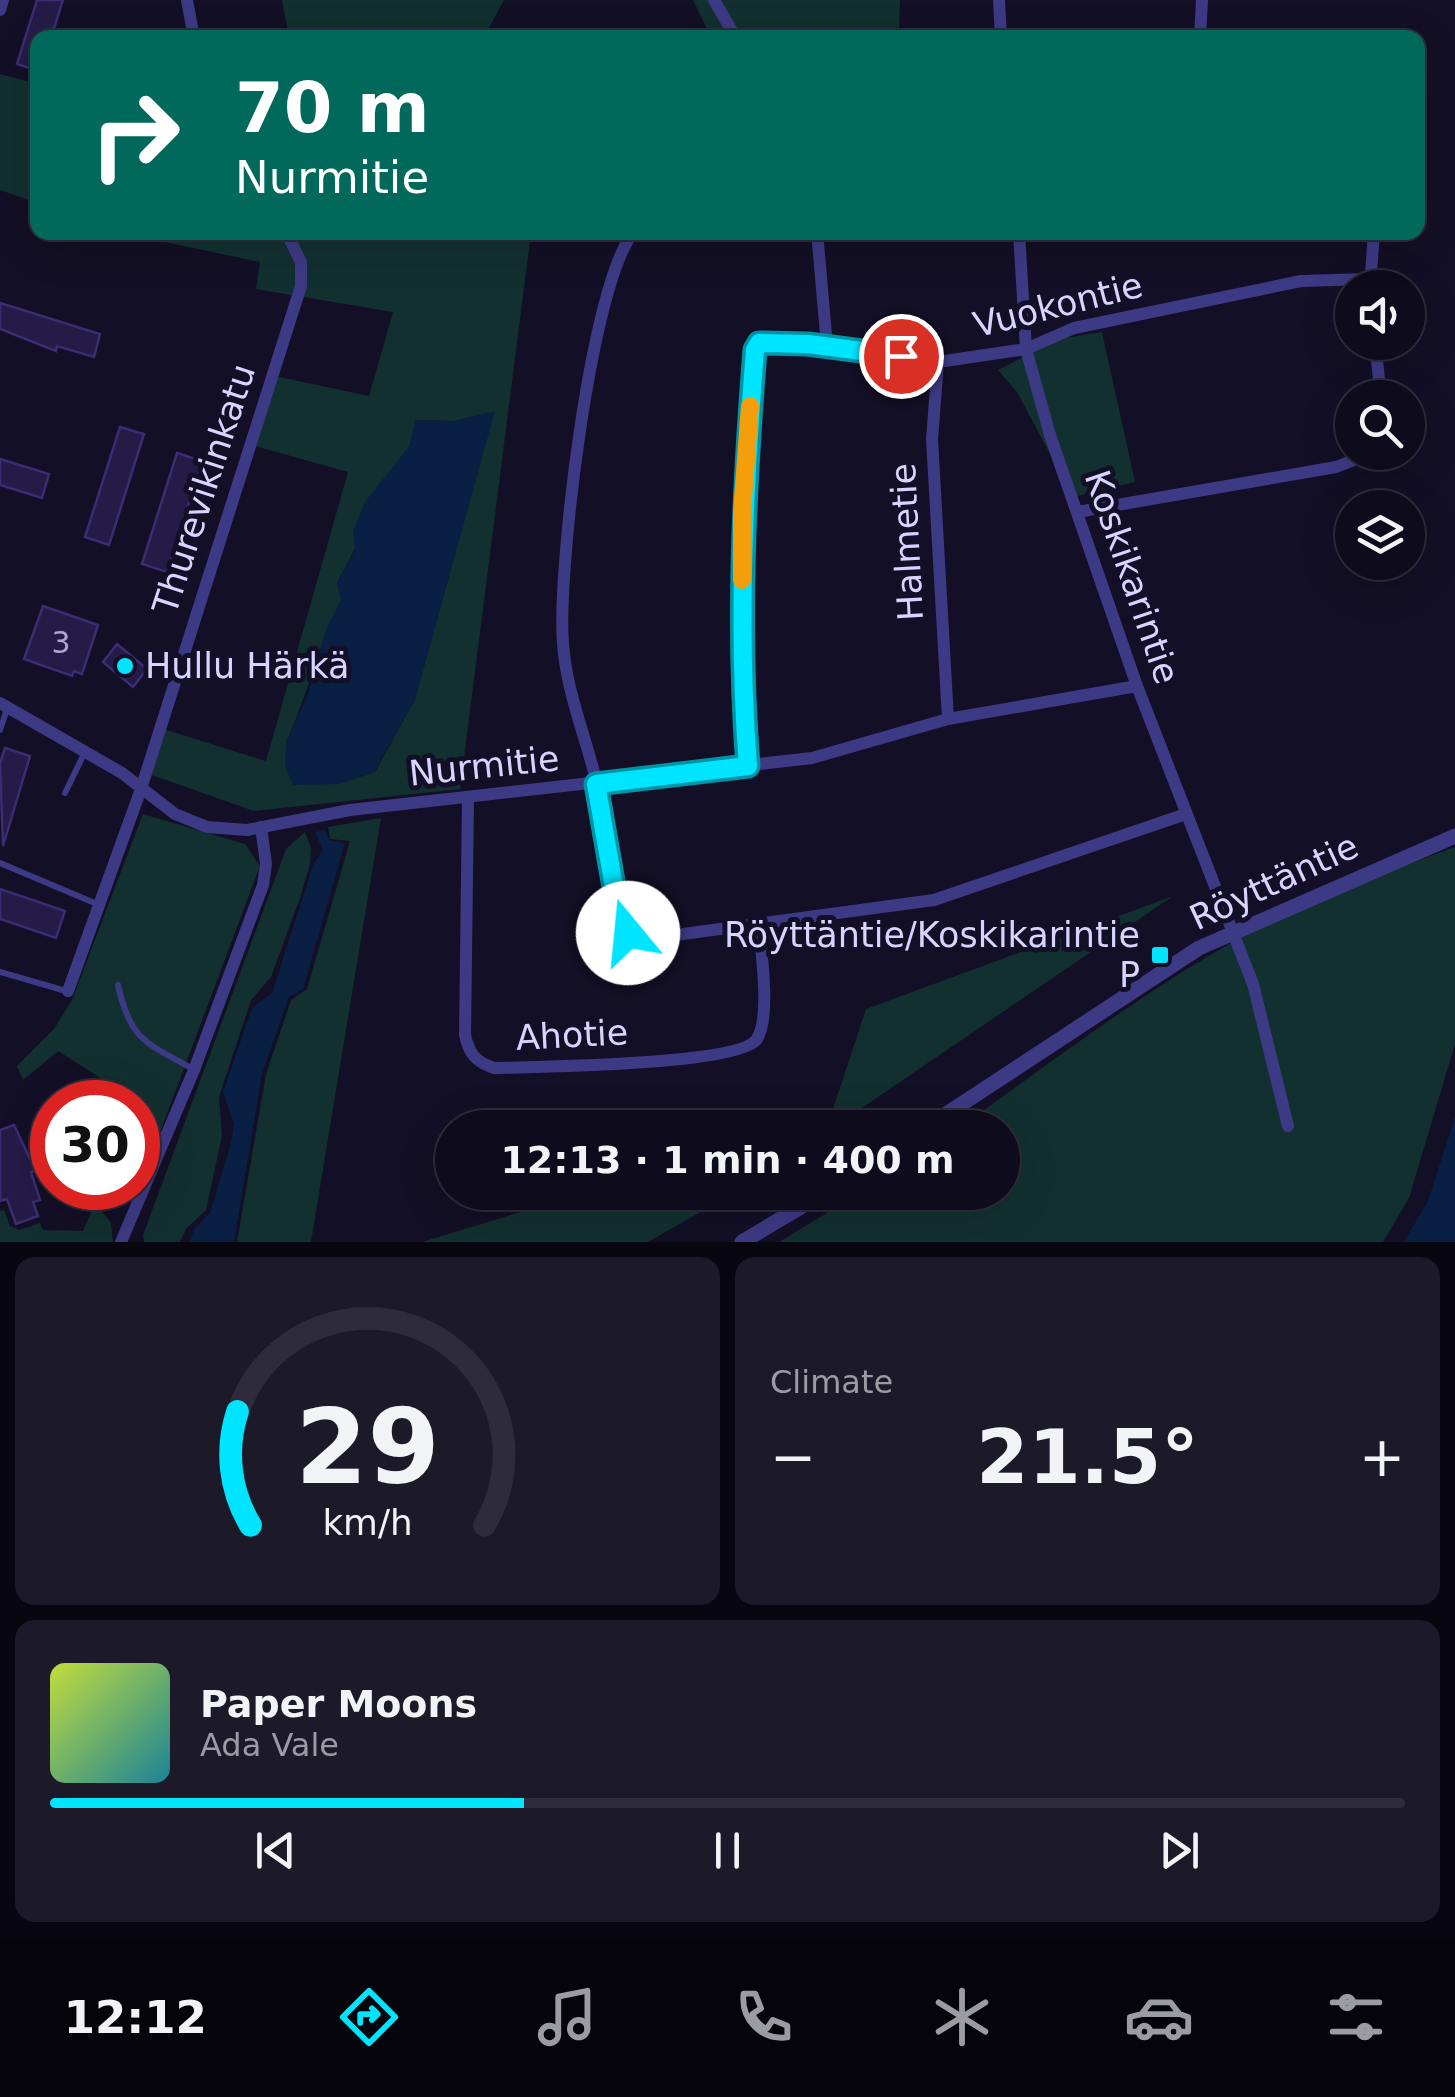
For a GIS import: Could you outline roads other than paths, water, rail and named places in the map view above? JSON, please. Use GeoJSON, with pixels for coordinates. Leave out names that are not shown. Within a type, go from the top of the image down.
{"type":"FeatureCollection","features":[{"type":"Feature","properties":{"kind":"street"},"geometry":{"type":"LineString","coordinates":[[0,10],[3,0]]}},
{"type":"Feature","properties":{"kind":"street"},"geometry":{"type":"LineString","coordinates":[[187,0],[193,30]]}},
{"type":"Feature","properties":{"kind":"street"},"geometry":{"type":"LineString","coordinates":[[714,0],[731,30]]}},
{"type":"Feature","properties":{"kind":"street"},"geometry":{"type":"LineString","coordinates":[[1000,0],[1002,30]]}},
{"type":"Feature","properties":{"kind":"street"},"geometry":{"type":"LineString","coordinates":[[1200,30],[1202,0]]}},
{"type":"Feature","properties":{"kind":"street","name":"Thurevikinkatu"},"geometry":{"type":"LineString","coordinates":[[68,991],[141,788],[301,286],[301,262],[290,240]]}},
{"type":"Feature","properties":{"kind":"street"},"geometry":{"type":"LineString","coordinates":[[627,240],[621,246],[599,323],[570,506],[562,610],[567,676],[596,784],[618,910],[628,933],[640,938],[661,938],[934,900],[1186,814]]}},
{"type":"Feature","properties":{"kind":"street"},"geometry":{"type":"LineString","coordinates":[[818,240],[827,346]]}},
{"type":"Feature","properties":{"kind":"street","name":"Koskikarintie"},"geometry":{"type":"LineString","coordinates":[[1019,240],[1026,349],[1076,512],[1138,686],[1253,984],[1288,1126]]}},
{"type":"Feature","properties":{"kind":"street"},"geometry":{"type":"LineString","coordinates":[[1371,270],[1373,240]]}},
{"type":"Feature","properties":{"kind":"street","name":"Vuokontie"},"geometry":{"type":"LineString","coordinates":[[748,766],[742,702],[742,512],[755,350],[759,343],[827,346],[938,362],[1026,349],[1074,328],[1301,280],[1335,281]]}},
{"type":"Feature","properties":{"kind":"street","name":"Halmetie"},"geometry":{"type":"LineString","coordinates":[[938,362],[932,439],[948,719]]}},
{"type":"Feature","properties":{"kind":"street"},"geometry":{"type":"LineString","coordinates":[[1076,512],[1335,467]]}},
{"type":"Feature","properties":{"kind":"street","name":"Nurmitie"},"geometry":{"type":"LineString","coordinates":[[4,705],[86,750],[175,814],[208,827],[260,827],[299,816],[812,758],[948,719],[1138,686]]}},
{"type":"Feature","properties":{"kind":"street","name":"Ahotie"},"geometry":{"type":"LineString","coordinates":[[468,799],[465,1035],[472,1056],[481,1063],[494,1068],[611,1066],[726,1052],[752,1045],[760,1036],[762,1013],[759,925]]}},
{"type":"Feature","properties":{"kind":"street"},"geometry":{"type":"LineString","coordinates":[[121,1242],[194,1070],[263,885],[266,864],[260,827]]}},
{"type":"Feature","properties":{"kind":"street","name":"Röyttäntie"},"geometry":{"type":"LineString","coordinates":[[951,1110],[1125,992],[1233,930],[1455,836]]}},
{"type":"Feature","properties":{"kind":"street"},"geometry":{"type":"LineString","coordinates":[[742,1242],[796,1210]]}},
{"type":"Feature","properties":{"kind":"lane"},"geometry":{"type":"LineString","coordinates":[[0,730],[4,705]]}},
{"type":"Feature","properties":{"kind":"lane"},"geometry":{"type":"LineString","coordinates":[[66,793],[86,750]]}},
{"type":"Feature","properties":{"kind":"lane"},"geometry":{"type":"LineString","coordinates":[[0,862],[98,904]]}},
{"type":"Feature","properties":{"kind":"lane"},"geometry":{"type":"LineString","coordinates":[[0,972],[68,991]]}},
{"type":"Feature","properties":{"kind":"lane"},"geometry":{"type":"LineString","coordinates":[[118,986],[126,1022],[147,1043],[194,1070]]}},
{"type":"Feature","properties":{"kind":"water"},"geometry":{"type":"Polygon","coordinates":[[[495,411],[415,699],[374,772],[339,784],[293,785],[285,766],[286,742],[307,697],[326,629],[341,600],[337,583],[355,551],[353,531],[365,502],[410,445],[415,420],[454,421],[495,411]]]}},
{"type":"Feature","properties":{"kind":"water"},"geometry":{"type":"Polygon","coordinates":[[[325,830],[329,840],[345,843],[303,989],[289,997],[262,1074],[234,1242],[190,1242],[194,1229],[210,1213],[231,1143],[234,1124],[223,1092],[252,1008],[272,993],[313,865],[323,850],[315,832],[325,830]]]}},
{"type":"Feature","properties":{"kind":"water"},"geometry":{"type":"Polygon","coordinates":[[[1455,1117],[1455,1242],[1404,1242],[1428,1201],[1455,1117]]]}},
{"type":"Feature","properties":{"kind":"place","name":"Hullu Härkä"},"geometry":{"type":"Point","coordinates":[125,666]}},
{"type":"Feature","properties":{"kind":"place","name":"Röyttäntie/Koskikarintie P"},"geometry":{"type":"Point","coordinates":[1160,955]}}]}
